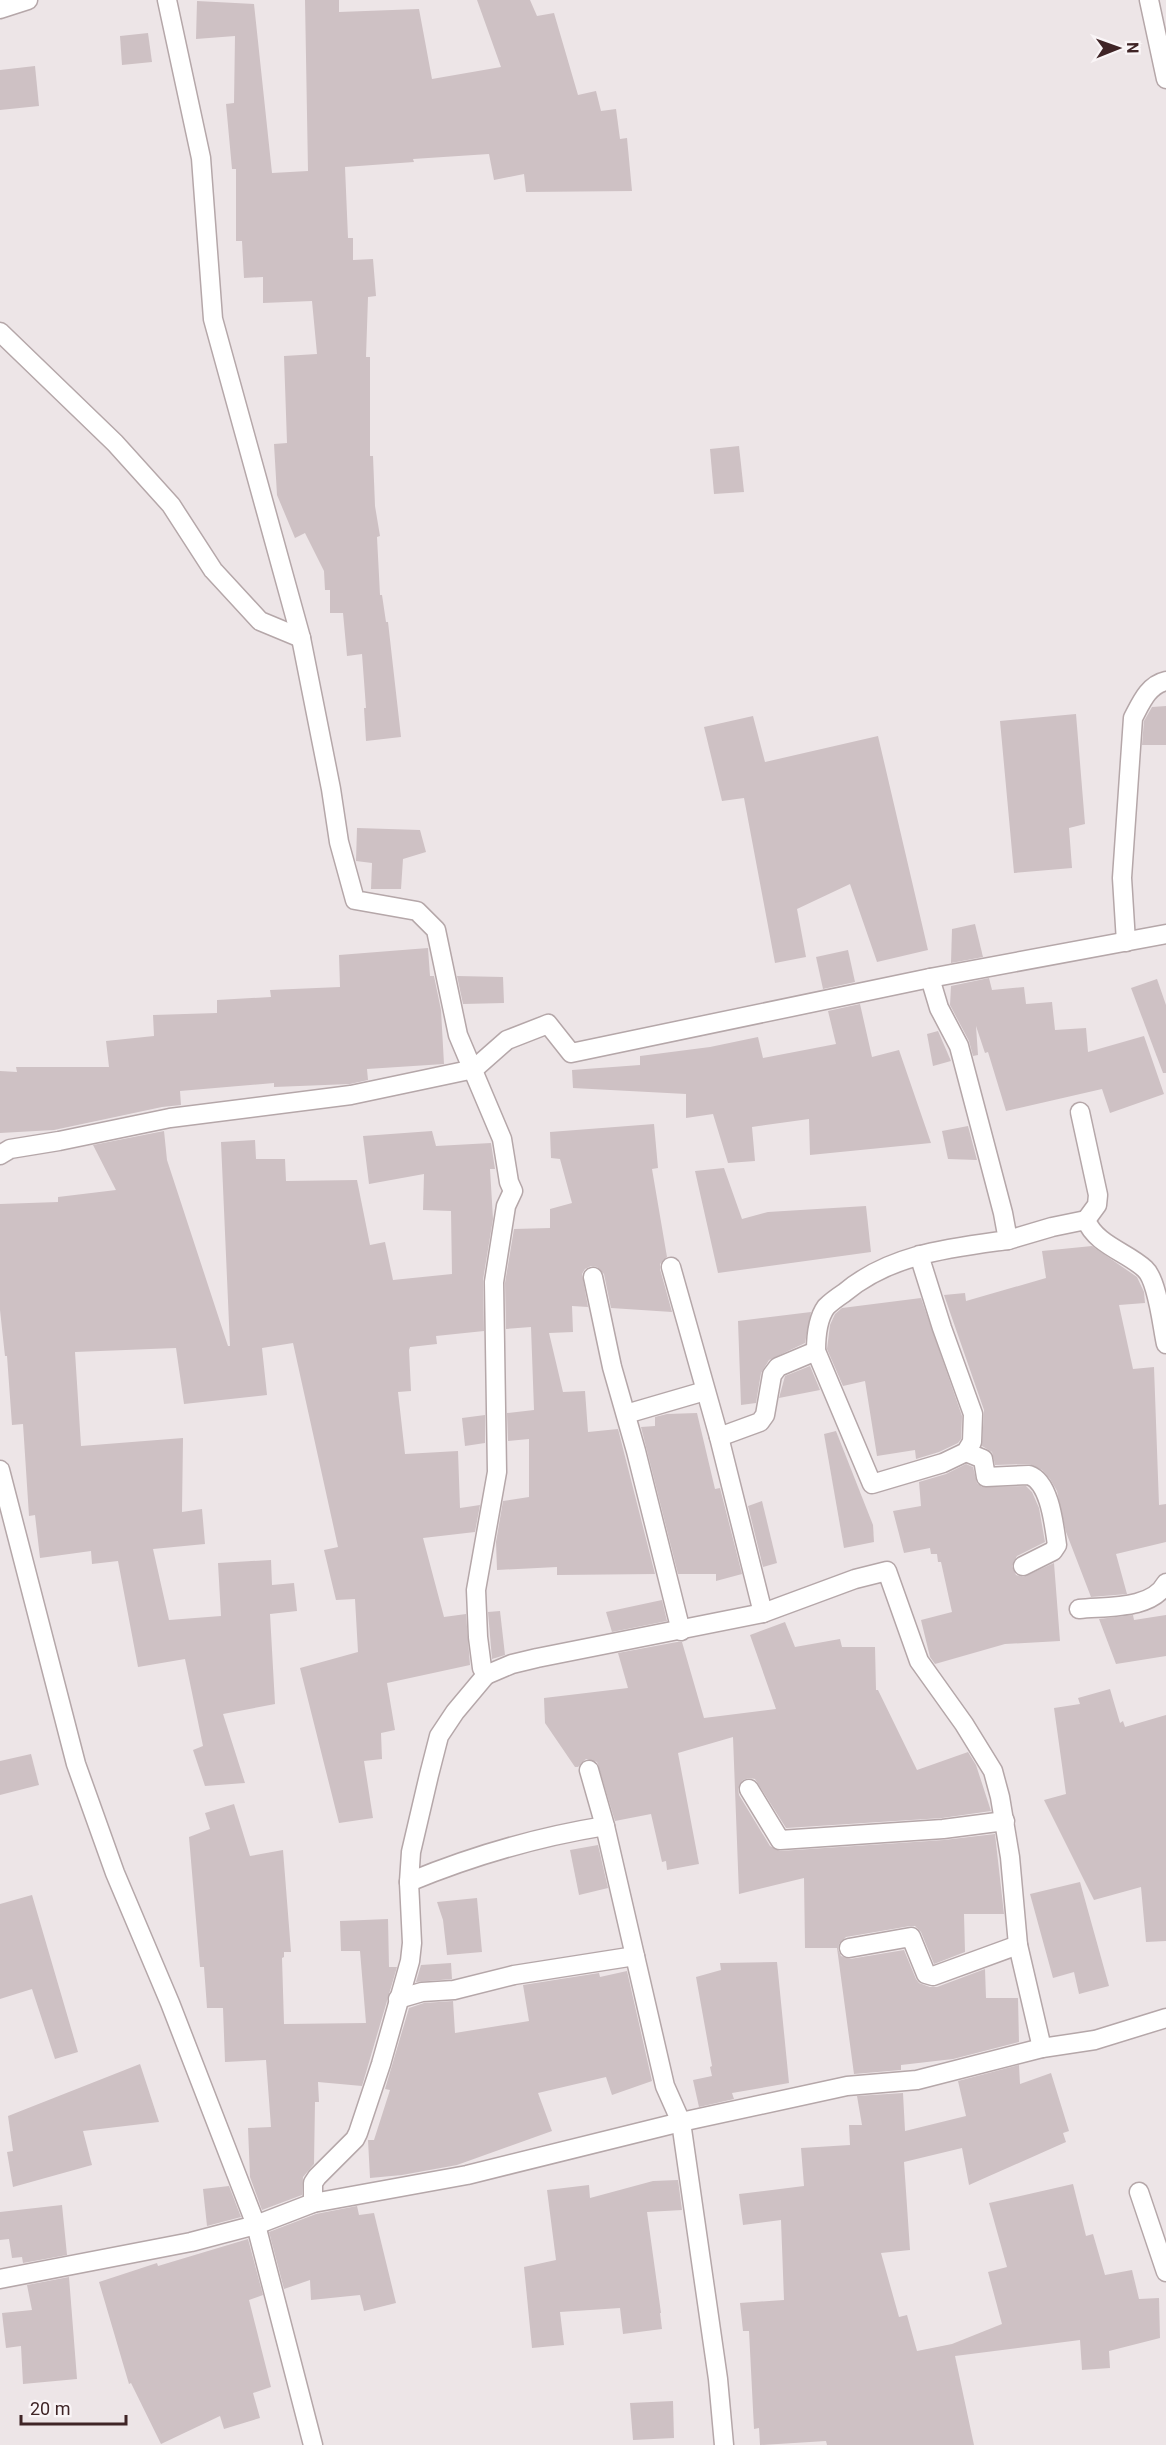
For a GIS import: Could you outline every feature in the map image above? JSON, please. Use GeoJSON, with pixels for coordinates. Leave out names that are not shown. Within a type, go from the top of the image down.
{"type":"FeatureCollection","features":[{"type":"Feature","properties":{"kind":"street"},"geometry":{"type":"LineString","coordinates":[[0,9],[28,0]]}},
{"type":"Feature","properties":{"kind":"street"},"geometry":{"type":"LineString","coordinates":[[167,0],[201,158],[213,320],[301,638],[331,789],[339,842],[355,900],[417,911],[436,930],[458,1035],[502,1139],[513,1191],[506,1206],[494,1282],[497,1472],[476,1590],[478,1637],[482,1668],[486,1675]]}},
{"type":"Feature","properties":{"kind":"street"},"geometry":{"type":"LineString","coordinates":[[1149,0],[1166,79]]}},
{"type":"Feature","properties":{"kind":"street"},"geometry":{"type":"LineString","coordinates":[[0,332],[115,443],[171,505],[213,570],[260,621],[301,638]]}},
{"type":"Feature","properties":{"kind":"street"},"geometry":{"type":"LineString","coordinates":[[1126,942],[1122,878],[1133,718],[1145,696],[1158,683],[1166,681]]}},
{"type":"Feature","properties":{"kind":"street"},"geometry":{"type":"LineString","coordinates":[[0,1155],[10,1149],[59,1142],[170,1118],[351,1095],[474,1069],[507,1040],[548,1024],[571,1053],[930,978],[1166,934]]}},
{"type":"Feature","properties":{"kind":"street"},"geometry":{"type":"LineString","coordinates":[[930,978],[939,1008],[959,1046],[1008,1240]]}},
{"type":"Feature","properties":{"kind":"street"},"geometry":{"type":"LineString","coordinates":[[919,1254],[942,1328],[973,1414],[972,1442],[966,1452],[943,1463],[872,1484],[816,1351],[816,1332],[825,1308],[858,1281],[919,1254],[1008,1240],[1086,1220],[1097,1205],[1098,1195],[1080,1112]]}},
{"type":"Feature","properties":{"kind":"street"},"geometry":{"type":"LineString","coordinates":[[1086,1220],[1093,1233],[1145,1268],[1152,1278],[1166,1344]]}},
{"type":"Feature","properties":{"kind":"street"},"geometry":{"type":"LineString","coordinates":[[671,1267],[719,1437],[762,1613]]}},
{"type":"Feature","properties":{"kind":"street"},"geometry":{"type":"LineString","coordinates":[[593,1277],[612,1367],[681,1631]]}},
{"type":"Feature","properties":{"kind":"street"},"geometry":{"type":"LineString","coordinates":[[719,1437],[760,1422],[765,1415],[772,1375],[778,1367],[816,1351]]}},
{"type":"Feature","properties":{"kind":"street"},"geometry":{"type":"LineString","coordinates":[[626,1414],[705,1391]]}},
{"type":"Feature","properties":{"kind":"street"},"geometry":{"type":"LineString","coordinates":[[966,1452],[983,1459],[986,1477],[1029,1475],[1035,1477],[1040,1484],[1051,1508],[1057,1545],[1053,1551],[1023,1566]]}},
{"type":"Feature","properties":{"kind":"street"},"geometry":{"type":"LineString","coordinates":[[0,1470],[76,1764],[115,1873],[170,2003],[256,2225],[313,2445]]}},
{"type":"Feature","properties":{"kind":"street"},"geometry":{"type":"LineString","coordinates":[[313,2203],[313,2183],[317,2176],[355,2139],[358,2133],[381,2064],[410,1961],[412,1943],[409,1882],[416,1824],[440,1736],[455,1712],[486,1675],[512,1664],[537,1658],[762,1613],[855,1579],[887,1571],[919,1661],[964,1724],[993,1771],[1005,1821],[1018,1945],[1042,2048]]}},
{"type":"Feature","properties":{"kind":"street"},"geometry":{"type":"LineString","coordinates":[[1079,1609],[1143,1602],[1162,1589],[1166,1583]]}},
{"type":"Feature","properties":{"kind":"street"},"geometry":{"type":"LineString","coordinates":[[589,1770],[605,1826],[665,2086],[681,2122],[718,2379],[724,2445]]}},
{"type":"Feature","properties":{"kind":"street"},"geometry":{"type":"LineString","coordinates":[[749,1789],[780,1840],[943,1829],[1005,1821]]}},
{"type":"Feature","properties":{"kind":"street"},"geometry":{"type":"LineString","coordinates":[[409,1882],[523,1842],[605,1826]]}},
{"type":"Feature","properties":{"kind":"street"},"geometry":{"type":"LineString","coordinates":[[849,1948],[910,1937],[926,1974],[933,1976],[1018,1945]]}},
{"type":"Feature","properties":{"kind":"street"},"geometry":{"type":"LineString","coordinates":[[398,1999],[423,1992],[473,1986],[514,1974],[635,1956]]}},
{"type":"Feature","properties":{"kind":"street"},"geometry":{"type":"LineString","coordinates":[[0,2279],[191,2242],[256,2225],[313,2203],[467,2175],[681,2122],[847,2086],[917,2080],[1042,2048],[1095,2040],[1166,2018]]}},
{"type":"Feature","properties":{"kind":"street"},"geometry":{"type":"LineString","coordinates":[[1139,2192],[1166,2272]]}},
{"type":"Feature","properties":{"kind":"building"},"geometry":{"type":"Polygon","coordinates":[[[305,0],[339,0],[339,12],[419,9],[432,79],[501,67],[477,0],[530,0],[537,16],[554,13],[578,95],[596,91],[601,111],[616,109],[620,139],[627,138],[632,191],[526,192],[524,174],[494,180],[489,154],[413,159],[414,162],[345,167],[348,238],[353,238],[353,260],[373,259],[376,296],[368,297],[366,357],[370,357],[370,456],[373,456],[375,506],[380,536],[377,537],[380,595],[382,595],[386,622],[388,622],[401,737],[366,741],[362,654],[347,656],[343,613],[330,613],[330,590],[325,590],[324,571],[305,533],[295,538],[277,495],[274,444],[287,443],[284,356],[317,354],[312,301],[263,303],[263,277],[244,278],[242,241],[236,241],[236,169],[232,169],[226,104],[234,103],[235,36],[196,39],[197,1],[254,4],[272,173],[308,171],[305,0]]]}},
{"type":"Feature","properties":{"kind":"building"},"geometry":{"type":"Polygon","coordinates":[[[148,33],[152,62],[122,65],[120,36],[148,33]]]}},
{"type":"Feature","properties":{"kind":"building"},"geometry":{"type":"Polygon","coordinates":[[[35,66],[39,106],[0,110],[0,70],[35,66]]]}},
{"type":"Feature","properties":{"kind":"building"},"geometry":{"type":"Polygon","coordinates":[[[739,446],[744,492],[714,494],[710,449],[739,446]]]}},
{"type":"Feature","properties":{"kind":"building"},"geometry":{"type":"Polygon","coordinates":[[[1166,706],[1166,745],[1142,745],[1144,721],[1152,707],[1166,706]]]}},
{"type":"Feature","properties":{"kind":"building"},"geometry":{"type":"Polygon","coordinates":[[[1076,714],[1085,824],[1069,828],[1072,868],[1014,873],[1000,721],[1076,714]]]}},
{"type":"Feature","properties":{"kind":"building"},"geometry":{"type":"Polygon","coordinates":[[[753,716],[765,762],[878,736],[928,950],[877,962],[850,884],[797,909],[806,957],[775,963],[744,798],[722,801],[704,727],[753,716]]]}},
{"type":"Feature","properties":{"kind":"building"},"geometry":{"type":"Polygon","coordinates":[[[357,828],[420,830],[426,852],[403,859],[401,889],[371,889],[372,863],[356,861],[357,828]]]}},
{"type":"Feature","properties":{"kind":"building"},"geometry":{"type":"Polygon","coordinates":[[[975,924],[983,957],[951,963],[952,929],[975,924]]]}},
{"type":"Feature","properties":{"kind":"building"},"geometry":{"type":"Polygon","coordinates":[[[428,948],[430,976],[434,976],[441,1010],[444,1064],[367,1069],[368,1080],[350,1084],[274,1087],[274,1083],[180,1091],[181,1105],[54,1130],[0,1133],[0,1071],[17,1072],[16,1067],[109,1067],[106,1041],[154,1036],[153,1015],[217,1013],[217,1000],[271,997],[270,990],[340,987],[339,955],[428,948]]]}},
{"type":"Feature","properties":{"kind":"building"},"geometry":{"type":"Polygon","coordinates":[[[848,950],[855,982],[823,989],[816,957],[848,950]]]}},
{"type":"Feature","properties":{"kind":"building"},"geometry":{"type":"Polygon","coordinates":[[[457,976],[503,977],[504,1003],[463,1004],[457,976]]]}},
{"type":"Feature","properties":{"kind":"building"},"geometry":{"type":"Polygon","coordinates":[[[989,978],[992,990],[1024,987],[1026,1004],[1052,1002],[1055,1030],[1086,1028],[1088,1052],[1144,1036],[1164,1094],[1110,1113],[1102,1089],[1006,1111],[988,1052],[985,1053],[976,1026],[978,1055],[973,1056],[969,1041],[950,1005],[951,986],[989,978]]]}},
{"type":"Feature","properties":{"kind":"building"},"geometry":{"type":"Polygon","coordinates":[[[1157,979],[1166,1005],[1166,1073],[1163,1073],[1131,988],[1157,979]]]}},
{"type":"Feature","properties":{"kind":"building"},"geometry":{"type":"Polygon","coordinates":[[[860,1004],[872,1057],[899,1050],[931,1143],[810,1155],[809,1119],[752,1127],[755,1161],[728,1163],[713,1114],[686,1118],[686,1094],[573,1088],[572,1070],[640,1065],[640,1056],[710,1047],[758,1037],[763,1058],[836,1044],[828,1011],[860,1004]]]}},
{"type":"Feature","properties":{"kind":"building"},"geometry":{"type":"Polygon","coordinates":[[[938,1031],[951,1061],[933,1066],[927,1034],[938,1031]]]}},
{"type":"Feature","properties":{"kind":"building"},"geometry":{"type":"Polygon","coordinates":[[[654,1124],[658,1168],[652,1169],[667,1257],[660,1264],[660,1269],[672,1312],[611,1308],[604,1274],[597,1267],[591,1266],[582,1274],[588,1307],[572,1306],[573,1332],[549,1333],[563,1392],[585,1391],[588,1432],[618,1429],[655,1574],[557,1575],[557,1567],[497,1570],[496,1542],[503,1501],[529,1497],[529,1439],[508,1441],[507,1413],[534,1410],[531,1327],[506,1329],[505,1283],[514,1229],[550,1228],[550,1209],[572,1203],[560,1159],[551,1158],[550,1132],[654,1124]]]}},
{"type":"Feature","properties":{"kind":"building"},"geometry":{"type":"Polygon","coordinates":[[[968,1126],[977,1160],[948,1159],[942,1131],[968,1126]]]}},
{"type":"Feature","properties":{"kind":"building"},"geometry":{"type":"Polygon","coordinates":[[[164,1131],[167,1160],[228,1346],[230,1346],[221,1142],[255,1140],[256,1159],[285,1159],[286,1181],[357,1180],[370,1245],[385,1242],[393,1280],[452,1274],[451,1211],[423,1210],[424,1174],[369,1184],[363,1136],[432,1131],[436,1146],[491,1143],[495,1169],[490,1169],[493,1219],[483,1280],[484,1331],[436,1336],[437,1344],[410,1347],[411,1391],[398,1392],[405,1454],[458,1451],[460,1508],[480,1505],[475,1532],[423,1538],[444,1617],[466,1614],[470,1665],[387,1683],[395,1730],[381,1733],[382,1759],[364,1761],[373,1818],[339,1823],[300,1668],[358,1652],[355,1599],[336,1600],[324,1550],[338,1547],[293,1343],[262,1348],[267,1395],[184,1404],[176,1348],[75,1352],[81,1446],[183,1438],[182,1512],[202,1509],[205,1544],[153,1549],[169,1620],[221,1616],[218,1563],[271,1560],[272,1585],[294,1583],[297,1611],[270,1614],[275,1704],[223,1714],[245,1783],[205,1786],[193,1750],[203,1746],[185,1659],[138,1667],[118,1561],[92,1564],[91,1551],[40,1558],[35,1515],[29,1516],[23,1424],[12,1425],[7,1356],[5,1356],[0,1310],[0,1204],[58,1202],[58,1197],[116,1190],[93,1145],[164,1131]]]}},
{"type":"Feature","properties":{"kind":"building"},"geometry":{"type":"Polygon","coordinates":[[[724,1168],[742,1219],[768,1212],[866,1206],[871,1252],[718,1273],[695,1171],[724,1168]]]}},
{"type":"Feature","properties":{"kind":"building"},"geometry":{"type":"Polygon","coordinates":[[[1092,1246],[1137,1277],[1144,1292],[1145,1303],[1119,1305],[1133,1369],[1154,1367],[1159,1505],[1166,1504],[1166,1542],[1116,1554],[1127,1594],[1091,1597],[1066,1532],[1057,1491],[1050,1479],[1042,1470],[1029,1464],[995,1465],[992,1452],[982,1446],[984,1410],[944,1295],[965,1293],[966,1301],[1046,1278],[1042,1251],[1092,1246]]]}},
{"type":"Feature","properties":{"kind":"building"},"geometry":{"type":"Polygon","coordinates":[[[921,1298],[962,1416],[961,1439],[958,1443],[939,1452],[916,1459],[915,1450],[877,1456],[865,1381],[843,1386],[827,1349],[830,1325],[835,1314],[842,1308],[921,1298]]]}},
{"type":"Feature","properties":{"kind":"building"},"geometry":{"type":"Polygon","coordinates":[[[811,1312],[805,1343],[769,1360],[761,1373],[756,1403],[741,1405],[738,1321],[811,1312]]]}},
{"type":"Feature","properties":{"kind":"building"},"geometry":{"type":"Polygon","coordinates":[[[810,1366],[820,1390],[779,1398],[785,1376],[810,1366]]]}},
{"type":"Feature","properties":{"kind":"building"},"geometry":{"type":"Polygon","coordinates":[[[697,1413],[715,1489],[720,1488],[742,1574],[716,1581],[716,1574],[678,1574],[641,1427],[655,1426],[655,1417],[667,1414],[697,1413]]]}},
{"type":"Feature","properties":{"kind":"building"},"geometry":{"type":"Polygon","coordinates":[[[485,1415],[485,1443],[465,1446],[462,1418],[485,1415]]]}},
{"type":"Feature","properties":{"kind":"building"},"geometry":{"type":"Polygon","coordinates":[[[836,1431],[873,1525],[874,1542],[844,1548],[824,1434],[836,1431]]]}},
{"type":"Feature","properties":{"kind":"building"},"geometry":{"type":"Polygon","coordinates":[[[966,1464],[973,1467],[977,1483],[982,1487],[1026,1486],[1032,1492],[1039,1508],[1045,1542],[1017,1556],[1012,1566],[1016,1575],[1023,1577],[1054,1563],[1060,1641],[1005,1644],[935,1664],[930,1657],[921,1620],[952,1612],[941,1562],[938,1562],[937,1554],[931,1554],[930,1548],[904,1553],[893,1511],[921,1506],[919,1482],[946,1474],[966,1464]]]}},
{"type":"Feature","properties":{"kind":"building"},"geometry":{"type":"Polygon","coordinates":[[[762,1501],[777,1563],[763,1567],[748,1506],[762,1501]]]}},
{"type":"Feature","properties":{"kind":"building"},"geometry":{"type":"Polygon","coordinates":[[[662,1600],[667,1621],[612,1632],[606,1612],[662,1600]]]}},
{"type":"Feature","properties":{"kind":"building"},"geometry":{"type":"Polygon","coordinates":[[[500,1611],[505,1655],[492,1659],[488,1612],[500,1611]]]}},
{"type":"Feature","properties":{"kind":"building"},"geometry":{"type":"Polygon","coordinates":[[[1133,1615],[1134,1620],[1166,1615],[1166,1656],[1116,1664],[1099,1619],[1133,1615]]]}},
{"type":"Feature","properties":{"kind":"building"},"geometry":{"type":"Polygon","coordinates":[[[785,1622],[795,1647],[840,1639],[842,1647],[875,1647],[876,1690],[917,1770],[968,1752],[976,1765],[991,1811],[942,1818],[786,1828],[755,1779],[743,1780],[738,1789],[739,1795],[770,1846],[780,1851],[944,1840],[995,1834],[1004,1914],[964,1914],[965,1952],[934,1964],[921,1932],[915,1926],[846,1937],[839,1944],[838,1949],[841,1956],[850,1959],[904,1950],[916,1979],[919,1983],[930,1987],[937,1987],[985,1969],[986,1998],[1018,1998],[1019,2042],[953,2059],[901,2065],[901,2070],[854,2074],[837,1948],[805,1948],[804,1878],[739,1894],[733,1737],[678,1753],[699,1864],[667,1870],[666,1861],[662,1862],[651,1814],[615,1821],[597,1762],[586,1759],[575,1767],[545,1723],[544,1698],[628,1688],[618,1653],[677,1642],[682,1642],[704,1718],[776,1709],[750,1635],[785,1622]]]}},
{"type":"Feature","properties":{"kind":"building"},"geometry":{"type":"Polygon","coordinates":[[[1110,1689],[1120,1723],[1123,1721],[1125,1727],[1166,1715],[1166,1941],[1146,1942],[1141,1887],[1094,1900],[1044,1800],[1066,1794],[1054,1708],[1080,1704],[1078,1698],[1110,1689]]]}},
{"type":"Feature","properties":{"kind":"building"},"geometry":{"type":"Polygon","coordinates":[[[31,1754],[39,1785],[0,1795],[0,1761],[31,1754]]]}},
{"type":"Feature","properties":{"kind":"building"},"geometry":{"type":"Polygon","coordinates":[[[234,1804],[250,1856],[283,1850],[291,1952],[284,1952],[282,1958],[284,2024],[366,2023],[360,1951],[341,1951],[340,1921],[388,1919],[389,1967],[397,1967],[362,2086],[318,2082],[319,2102],[315,2102],[314,2164],[303,2177],[302,2195],[262,2210],[250,2177],[248,2128],[271,2127],[266,2060],[225,2062],[223,2008],[207,2008],[204,1967],[200,1967],[189,1837],[210,1829],[205,1813],[234,1804]]]}},
{"type":"Feature","properties":{"kind":"building"},"geometry":{"type":"Polygon","coordinates":[[[598,1845],[608,1888],[579,1895],[570,1850],[598,1845]]]}},
{"type":"Feature","properties":{"kind":"building"},"geometry":{"type":"Polygon","coordinates":[[[1080,1882],[1109,1986],[1079,1994],[1074,1972],[1053,1978],[1030,1894],[1080,1882]]]}},
{"type":"Feature","properties":{"kind":"building"},"geometry":{"type":"Polygon","coordinates":[[[32,1895],[78,2052],[55,2059],[32,1989],[0,1999],[0,1904],[32,1895]]]}},
{"type":"Feature","properties":{"kind":"building"},"geometry":{"type":"Polygon","coordinates":[[[477,1898],[482,1952],[447,1955],[443,1920],[437,1902],[477,1898]]]}},
{"type":"Feature","properties":{"kind":"building"},"geometry":{"type":"Polygon","coordinates":[[[777,1962],[789,2083],[732,2093],[734,2099],[699,2107],[693,2080],[712,2076],[710,2067],[712,2066],[696,1977],[721,1970],[720,1963],[777,1962]]]}},
{"type":"Feature","properties":{"kind":"building"},"geometry":{"type":"Polygon","coordinates":[[[451,1963],[452,1979],[416,1982],[421,1965],[451,1963]]]}},
{"type":"Feature","properties":{"kind":"building"},"geometry":{"type":"Polygon","coordinates":[[[627,1971],[652,2081],[612,2095],[606,2077],[538,2093],[552,2131],[457,2165],[370,2178],[368,2140],[374,2140],[390,2090],[385,2089],[409,2008],[424,2003],[453,2001],[455,2033],[529,2021],[523,1985],[599,1973],[600,1977],[627,1971]]]}},
{"type":"Feature","properties":{"kind":"building"},"geometry":{"type":"Polygon","coordinates":[[[140,2064],[159,2122],[83,2131],[92,2165],[13,2187],[7,2152],[13,2151],[8,2116],[140,2064]]]}},
{"type":"Feature","properties":{"kind":"building"},"geometry":{"type":"Polygon","coordinates":[[[1019,2065],[1020,2084],[1051,2073],[1069,2131],[1063,2133],[1066,2142],[969,2185],[962,2148],[904,2162],[910,2250],[881,2253],[899,2317],[907,2315],[917,2351],[952,2344],[1002,2324],[988,2272],[1007,2267],[989,2203],[1073,2184],[1086,2236],[1093,2234],[1105,2275],[1132,2270],[1139,2299],[1159,2298],[1160,2338],[1109,2351],[1110,2368],[1082,2370],[1080,2340],[955,2356],[974,2445],[827,2445],[826,2441],[760,2445],[759,2428],[754,2429],[749,2331],[743,2331],[740,2303],[784,2300],[781,2220],[743,2225],[739,2194],[804,2186],[801,2148],[850,2145],[849,2125],[862,2125],[857,2096],[903,2093],[905,2131],[966,2116],[958,2081],[1019,2065]]]}},
{"type":"Feature","properties":{"kind":"building"},"geometry":{"type":"Polygon","coordinates":[[[678,2180],[682,2210],[647,2212],[662,2329],[623,2334],[620,2308],[560,2312],[564,2345],[532,2348],[524,2267],[556,2260],[547,2190],[589,2185],[590,2198],[653,2181],[678,2180]]]}},
{"type":"Feature","properties":{"kind":"building"},"geometry":{"type":"Polygon","coordinates":[[[229,2186],[241,2217],[207,2226],[203,2189],[229,2186]]]}},
{"type":"Feature","properties":{"kind":"building"},"geometry":{"type":"Polygon","coordinates":[[[62,2205],[67,2255],[23,2263],[22,2257],[12,2258],[9,2239],[0,2240],[0,2212],[62,2205]]]}},
{"type":"Feature","properties":{"kind":"building"},"geometry":{"type":"Polygon","coordinates":[[[357,2206],[359,2215],[374,2213],[396,2303],[364,2311],[360,2295],[311,2300],[310,2280],[284,2289],[269,2232],[316,2214],[357,2206]]]}},
{"type":"Feature","properties":{"kind":"building"},"geometry":{"type":"Polygon","coordinates":[[[248,2239],[263,2295],[249,2300],[271,2387],[253,2393],[260,2418],[224,2429],[220,2416],[161,2444],[131,2383],[129,2384],[99,2282],[157,2263],[158,2266],[248,2239]]]}},
{"type":"Feature","properties":{"kind":"building"},"geometry":{"type":"Polygon","coordinates":[[[69,2277],[77,2379],[23,2384],[21,2346],[6,2348],[2,2313],[32,2310],[27,2285],[69,2277]]]}},
{"type":"Feature","properties":{"kind":"building"},"geometry":{"type":"Polygon","coordinates":[[[673,2401],[674,2438],[633,2440],[630,2403],[673,2401]]]}}]}
